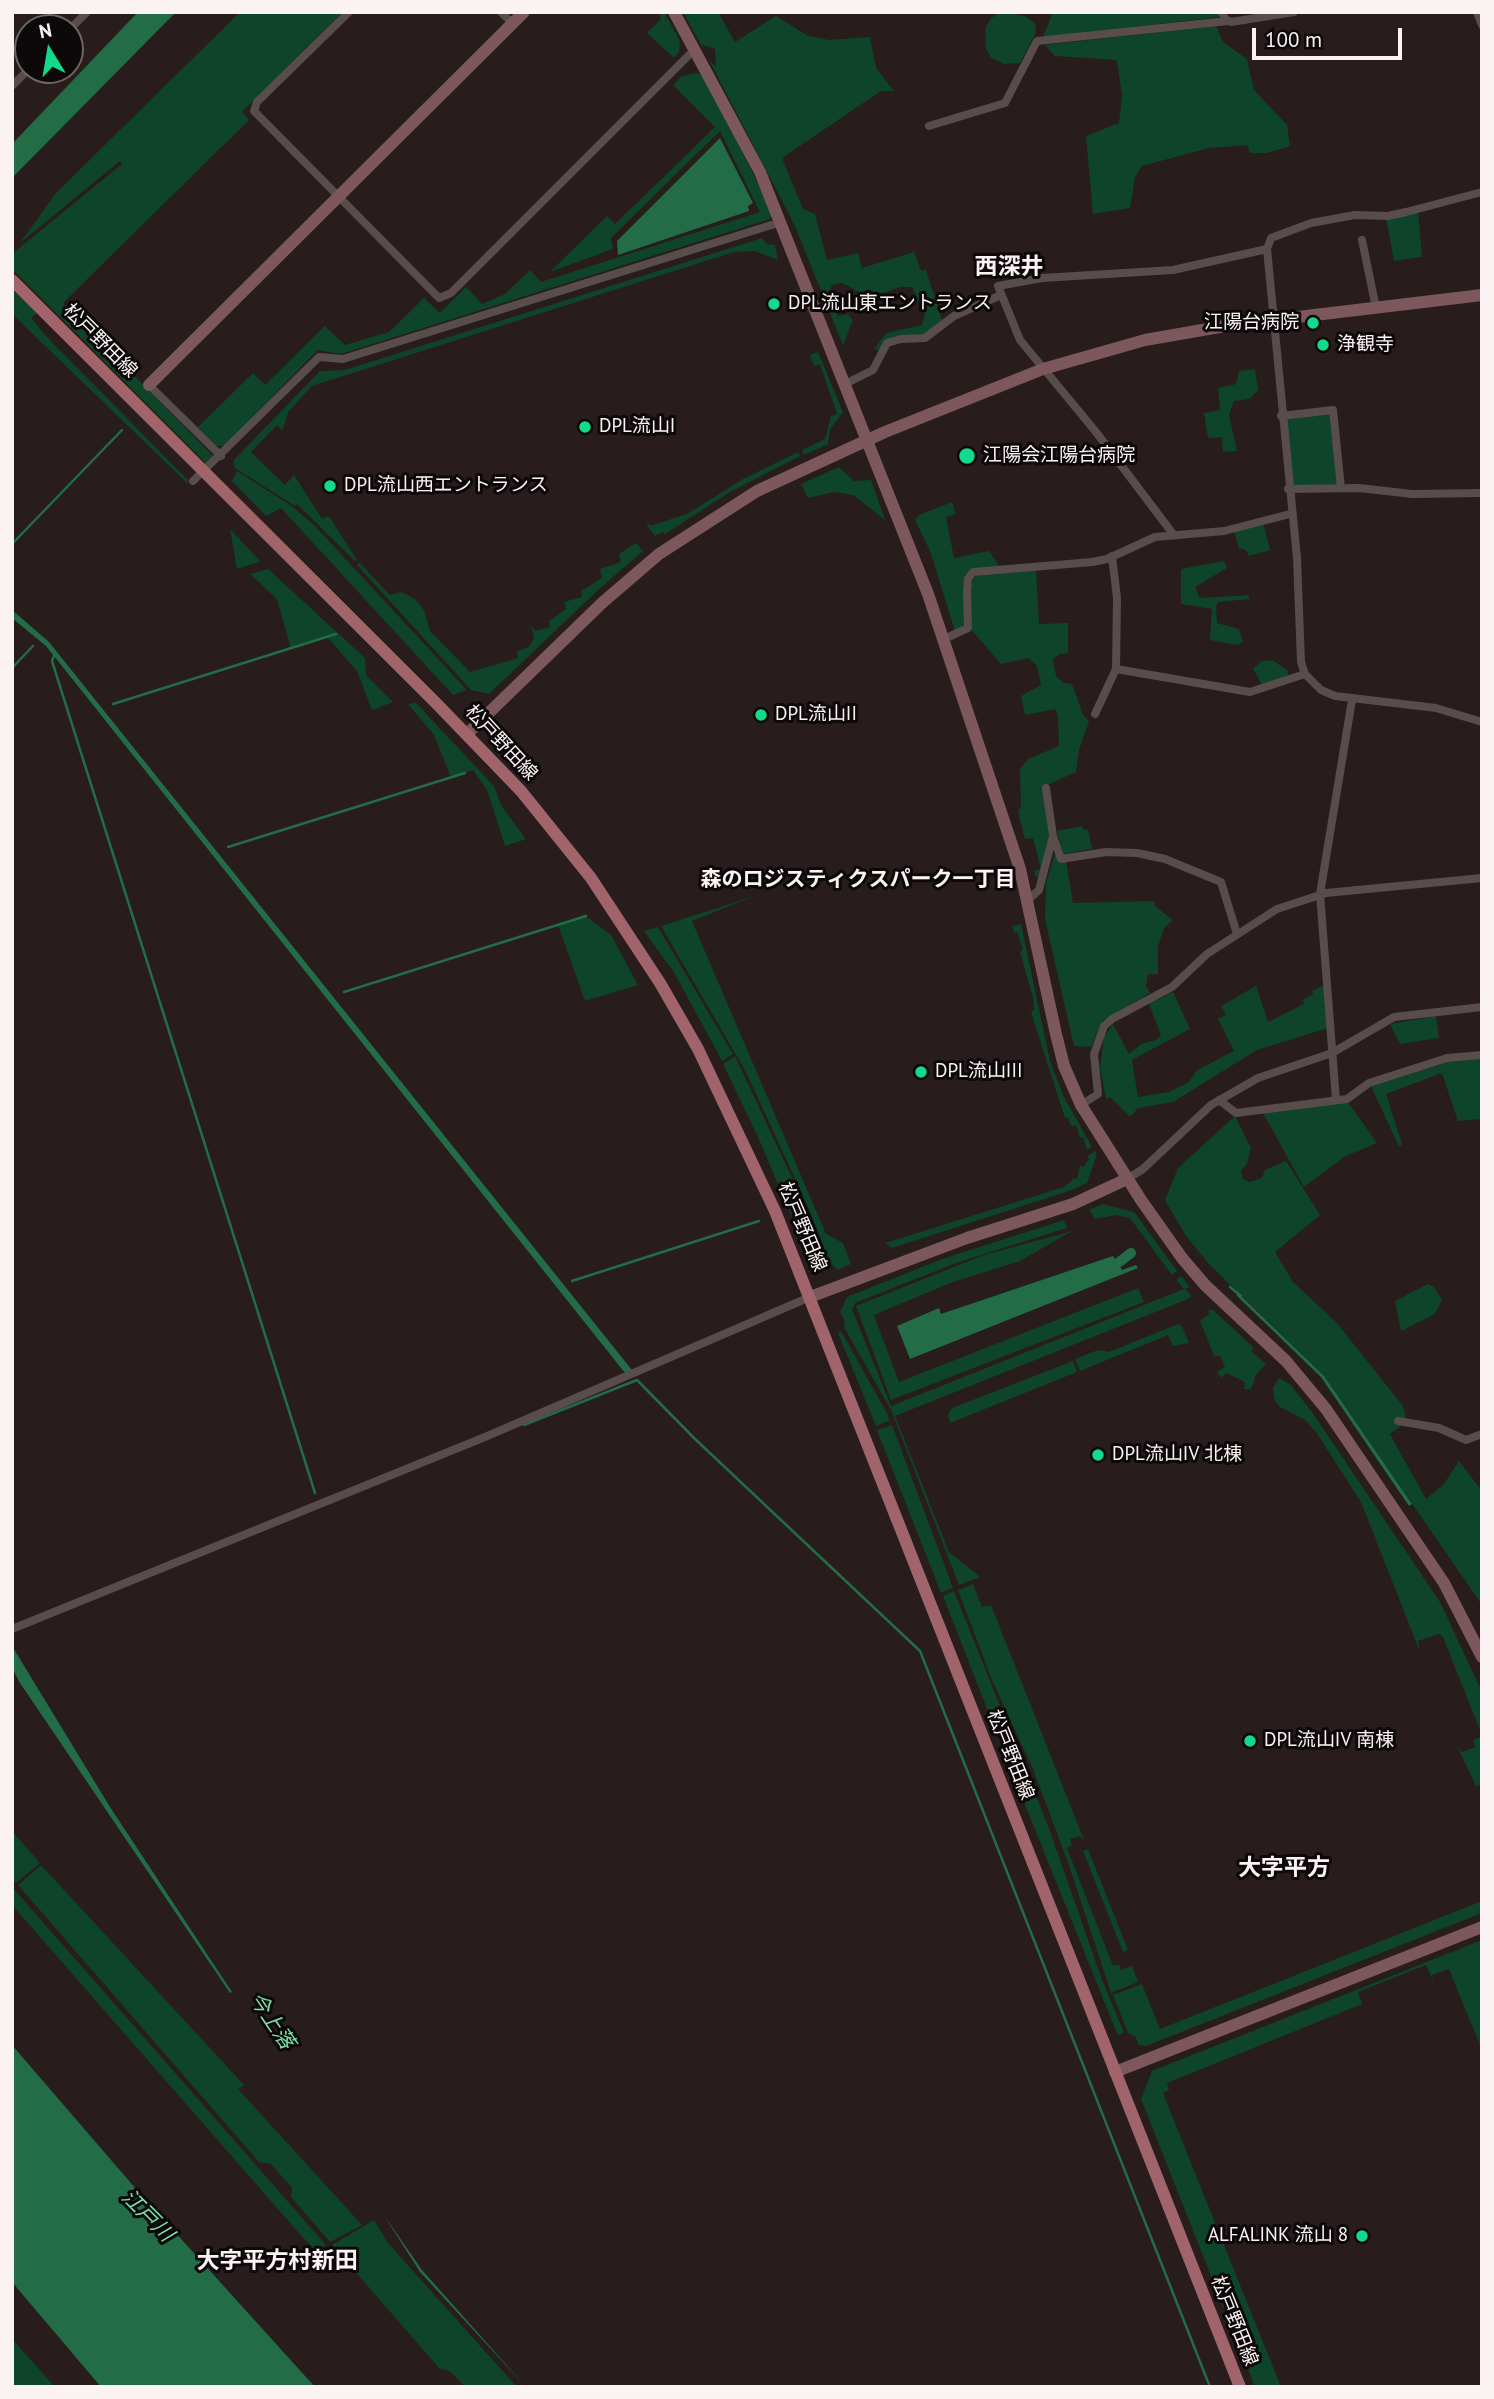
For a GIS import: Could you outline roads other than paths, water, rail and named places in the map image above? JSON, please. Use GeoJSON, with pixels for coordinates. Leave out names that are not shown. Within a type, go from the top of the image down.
{"type":"FeatureCollection","features":[{"type":"Feature","properties":{"kind":"main road","name":"松戸野田線"},"geometry":{"type":"LineString","coordinates":[[12,280],[467,734],[560,837],[660,983],[698,1049],[750,1153],[810,1297],[1240,2387]]}},
{"type":"Feature","properties":{"kind":"street"},"geometry":{"type":"LineString","coordinates":[[349,12],[254,108],[256,116],[436,297],[444,297],[695,49]]}},
{"type":"Feature","properties":{"kind":"street"},"geometry":{"type":"LineString","coordinates":[[501,12],[513,24]]}},
{"type":"Feature","properties":{"kind":"street"},"geometry":{"type":"LineString","coordinates":[[221,456],[149,384],[524,12]]}},
{"type":"Feature","properties":{"kind":"street"},"geometry":{"type":"LineString","coordinates":[[674,12],[737,125],[781,222],[944,639],[991,776],[1028,899],[1056,1034],[1081,1105],[1127,1179],[1182,1258],[1205,1284],[1286,1361],[1326,1409],[1444,1583],[1482,1657]]}},
{"type":"Feature","properties":{"kind":"street"},"geometry":{"type":"LineString","coordinates":[[1223,12],[1228,21]]}},
{"type":"Feature","properties":{"kind":"street"},"geometry":{"type":"LineString","coordinates":[[929,126],[1004,103],[1037,41],[1294,12]]}},
{"type":"Feature","properties":{"kind":"street"},"geometry":{"type":"LineString","coordinates":[[1477,12],[1482,25]]}},
{"type":"Feature","properties":{"kind":"street"},"geometry":{"type":"LineString","coordinates":[[1482,192],[1406,212],[1355,215],[1311,223],[1271,238],[1267,249],[1290,514],[1297,558],[1301,662],[1305,674],[1321,690],[1352,700],[1436,708],[1482,722]]}},
{"type":"Feature","properties":{"kind":"street"},"geometry":{"type":"LineString","coordinates":[[193,481],[318,357],[343,359],[781,222]]}},
{"type":"Feature","properties":{"kind":"street"},"geometry":{"type":"LineString","coordinates":[[1362,240],[1376,308]]}},
{"type":"Feature","properties":{"kind":"street"},"geometry":{"type":"LineString","coordinates":[[1173,534],[1096,432],[1020,340],[998,286],[1042,278],[1173,270],[1267,249]]}},
{"type":"Feature","properties":{"kind":"street"},"geometry":{"type":"LineString","coordinates":[[845,384],[873,370],[887,343],[901,339],[925,338],[954,316],[1002,295]]}},
{"type":"Feature","properties":{"kind":"street"},"geometry":{"type":"LineString","coordinates":[[467,734],[602,603],[659,554],[757,491],[867,440],[1043,369],[1157,338],[1274,320],[1482,295]]}},
{"type":"Feature","properties":{"kind":"street"},"geometry":{"type":"LineString","coordinates":[[1282,416],[1332,410],[1341,488]]}},
{"type":"Feature","properties":{"kind":"street"},"geometry":{"type":"LineString","coordinates":[[1288,489],[1341,488],[1412,494],[1482,493]]}},
{"type":"Feature","properties":{"kind":"street"},"geometry":{"type":"LineString","coordinates":[[944,639],[968,628],[968,579],[973,572],[1092,562],[1112,556],[1140,541],[1173,534],[1224,531],[1290,514]]}},
{"type":"Feature","properties":{"kind":"street"},"geometry":{"type":"LineString","coordinates":[[1095,714],[1116,669],[1117,598],[1112,556]]}},
{"type":"Feature","properties":{"kind":"street"},"geometry":{"type":"LineString","coordinates":[[1116,669],[1124,673],[1250,692],[1305,674]]}},
{"type":"Feature","properties":{"kind":"street"},"geometry":{"type":"LineString","coordinates":[[1336,1100],[1320,894],[1352,700]]}},
{"type":"Feature","properties":{"kind":"street"},"geometry":{"type":"LineString","coordinates":[[1046,788],[1061,859],[1106,852],[1137,853],[1164,859],[1221,882],[1237,934]]}},
{"type":"Feature","properties":{"kind":"street"},"geometry":{"type":"LineString","coordinates":[[1028,899],[1040,890],[1054,836]]}},
{"type":"Feature","properties":{"kind":"street"},"geometry":{"type":"LineString","coordinates":[[1081,1105],[1098,1094],[1094,1054],[1104,1026],[1172,987],[1207,954],[1277,909],[1320,894],[1482,877]]}},
{"type":"Feature","properties":{"kind":"street"},"geometry":{"type":"LineString","coordinates":[[12,1629],[498,1432],[810,1297],[967,1238],[1073,1204],[1143,1169],[1219,1100],[1258,1078],[1332,1052],[1394,1017],[1482,1007]]}},
{"type":"Feature","properties":{"kind":"street"},"geometry":{"type":"LineString","coordinates":[[1219,1100],[1236,1113],[1347,1099],[1369,1083],[1447,1058],[1482,1055]]}},
{"type":"Feature","properties":{"kind":"street"},"geometry":{"type":"LineString","coordinates":[[1398,1421],[1439,1428],[1466,1440],[1482,1434]]}},
{"type":"Feature","properties":{"kind":"street"},"geometry":{"type":"LineString","coordinates":[[1115,2072],[1482,1927]]}},
{"type":"Feature","properties":{"kind":"water"},"geometry":{"type":"Polygon","coordinates":[[[138,12],[176,12],[12,178],[12,144],[69,84],[84,84],[84,69],[138,12]]]}},
{"type":"Feature","properties":{"kind":"water"},"geometry":{"type":"Polygon","coordinates":[[[720,138],[753,203],[748,206],[749,211],[618,255],[617,241],[720,138]]]}},
{"type":"Feature","properties":{"kind":"water"},"geometry":{"type":"Polygon","coordinates":[[[12,610],[49,642],[632,1370],[625,1373],[46,646],[12,618],[12,610]]]}},
{"type":"Feature","properties":{"kind":"water"},"geometry":{"type":"Polygon","coordinates":[[[1113,1256],[1122,1270],[1136,1265],[1138,1268],[910,1359],[897,1326],[939,1308],[941,1314],[1113,1256]]]}},
{"type":"Feature","properties":{"kind":"water"},"geometry":{"type":"Polygon","coordinates":[[[1239,1294],[1324,1376],[1412,1504],[1409,1506],[1321,1377],[1236,1295],[1239,1294]]]}},
{"type":"Feature","properties":{"kind":"water"},"geometry":{"type":"Polygon","coordinates":[[[12,1646],[110,1807],[232,1992],[230,1993],[20,1683],[12,1668],[12,1646]]]}},
{"type":"Feature","properties":{"kind":"water","name":"江戸川"},"geometry":{"type":"Polygon","coordinates":[[[12,2045],[136,2189],[315,2387],[101,2387],[12,2282],[12,2045]]]}},
{"type":"Feature","properties":{"kind":"water"},"geometry":{"type":"Polygon","coordinates":[[[383,2214],[422,2270],[526,2387],[420,2272],[383,2214]]]}},
{"type":"Feature","properties":{"kind":"waterway"},"geometry":{"type":"LineString","coordinates":[[12,544],[122,430]]}},
{"type":"Feature","properties":{"kind":"waterway"},"geometry":{"type":"LineString","coordinates":[[113,704],[336,634]]}},
{"type":"Feature","properties":{"kind":"waterway"},"geometry":{"type":"LineString","coordinates":[[12,668],[33,646]]}},
{"type":"Feature","properties":{"kind":"waterway"},"geometry":{"type":"LineString","coordinates":[[55,653],[52,661],[315,1493]]}},
{"type":"Feature","properties":{"kind":"waterway"},"geometry":{"type":"LineString","coordinates":[[228,847],[465,773]]}},
{"type":"Feature","properties":{"kind":"waterway"},"geometry":{"type":"LineString","coordinates":[[344,992],[586,916]]}},
{"type":"Feature","properties":{"kind":"waterway"},"geometry":{"type":"LineString","coordinates":[[572,1281],[759,1221]]}},
{"type":"Feature","properties":{"kind":"waterway"},"geometry":{"type":"LineString","coordinates":[[1118,1263],[1131,1253]]}},
{"type":"Feature","properties":{"kind":"waterway"},"geometry":{"type":"LineString","coordinates":[[1230,1287],[1241,1296]]}},
{"type":"Feature","properties":{"kind":"waterway"},"geometry":{"type":"LineString","coordinates":[[524,1425],[637,1380],[695,1439],[920,1651],[1210,2387]]}},
{"type":"Feature","properties":{"kind":"place","name":"DPL流山東エントランス"},"geometry":{"type":"Point","coordinates":[774,304]}},
{"type":"Feature","properties":{"kind":"place","name":"江陽台病院"},"geometry":{"type":"Point","coordinates":[1313,323]}},
{"type":"Feature","properties":{"kind":"place","name":"浄観寺"},"geometry":{"type":"Point","coordinates":[1323,345]}},
{"type":"Feature","properties":{"kind":"place","name":"DPL流山I"},"geometry":{"type":"Point","coordinates":[585,427]}},
{"type":"Feature","properties":{"kind":"place","name":"江陽会江陽台病院"},"geometry":{"type":"Point","coordinates":[967,456]}},
{"type":"Feature","properties":{"kind":"place","name":"DPL流山西エントランス"},"geometry":{"type":"Point","coordinates":[330,486]}},
{"type":"Feature","properties":{"kind":"place","name":"DPL流山II"},"geometry":{"type":"Point","coordinates":[761,715]}},
{"type":"Feature","properties":{"kind":"place","name":"DPL流山III"},"geometry":{"type":"Point","coordinates":[921,1072]}},
{"type":"Feature","properties":{"kind":"place","name":"DPL流山IV 北棟"},"geometry":{"type":"Point","coordinates":[1098,1455]}},
{"type":"Feature","properties":{"kind":"place","name":"DPL流山IV 南棟"},"geometry":{"type":"Point","coordinates":[1250,1741]}},
{"type":"Feature","properties":{"kind":"place","name":"ALFALINK 流山 8"},"geometry":{"type":"Point","coordinates":[1362,2236]}},
{"type":"Feature","properties":{"kind":"district","name":"西深井"},"geometry":{"type":"Point","coordinates":[1009,267]}},
{"type":"Feature","properties":{"kind":"district","name":"森のロジスティクスパーク一丁目"},"geometry":{"type":"Point","coordinates":[858,880]}},
{"type":"Feature","properties":{"kind":"district","name":"大字平方"},"geometry":{"type":"Point","coordinates":[1284,1868]}},
{"type":"Feature","properties":{"kind":"district","name":"大字平方村新田"},"geometry":{"type":"Point","coordinates":[277,2261]}},
{"type":"Feature","properties":{"kind":"water label","name":"今上落"},"geometry":{"type":"Point","coordinates":[271,2021]}}]}
